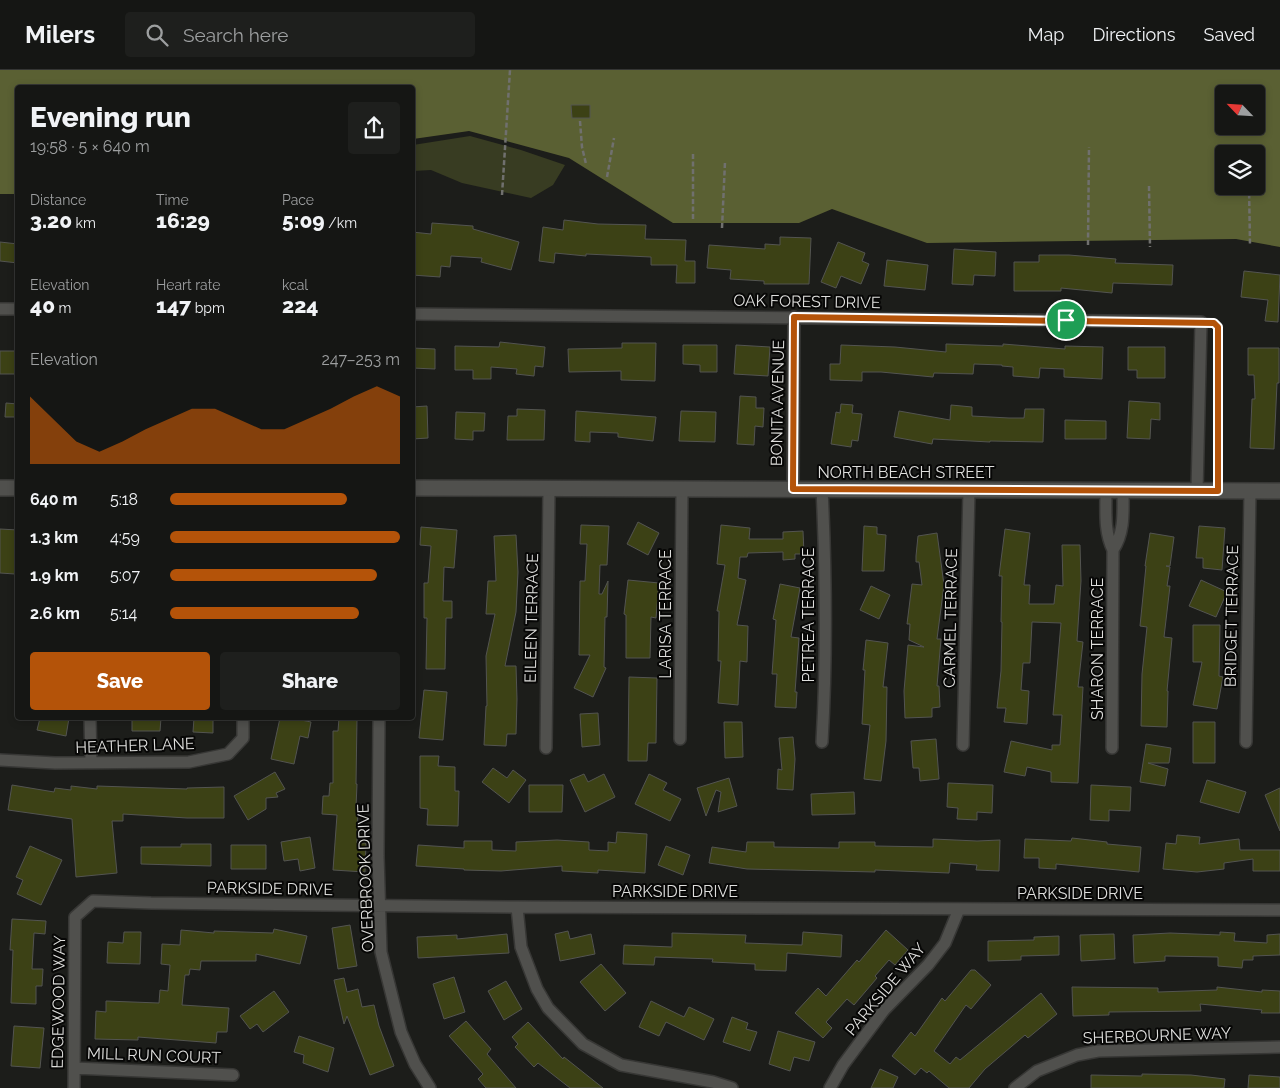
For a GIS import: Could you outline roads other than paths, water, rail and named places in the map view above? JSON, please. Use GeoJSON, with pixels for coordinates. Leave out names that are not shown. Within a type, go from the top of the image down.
{"type":"FeatureCollection","features":[{"type":"Feature","properties":{"kind":"street"},"geometry":{"type":"LineString","coordinates":[[0,309],[15,309]]}},
{"type":"Feature","properties":{"kind":"street","name":"OAK FOREST DRIVE"},"geometry":{"type":"LineString","coordinates":[[415,314],[1201,322]]}},
{"type":"Feature","properties":{"kind":"street","name":"BONITA AVENUE"},"geometry":{"type":"LineString","coordinates":[[793,489],[794,317]]}},
{"type":"Feature","properties":{"kind":"street"},"geometry":{"type":"LineString","coordinates":[[1197,491],[1201,322]]}},
{"type":"Feature","properties":{"kind":"street"},"geometry":{"type":"LineString","coordinates":[[0,488],[15,488]]}},
{"type":"Feature","properties":{"kind":"street","name":"NORTH BEACH STREET"},"geometry":{"type":"LineString","coordinates":[[415,488],[1280,491]]}},
{"type":"Feature","properties":{"kind":"street","name":"EILEEN TERRACE"},"geometry":{"type":"LineString","coordinates":[[546,748],[549,488]]}},
{"type":"Feature","properties":{"kind":"street","name":"LARISA TERRACE"},"geometry":{"type":"LineString","coordinates":[[680,739],[682,489]]}},
{"type":"Feature","properties":{"kind":"street","name":"PETREA TERRACE"},"geometry":{"type":"LineString","coordinates":[[822,489],[825,562],[825,678],[822,742]]}},
{"type":"Feature","properties":{"kind":"street","name":"CARMEL TERRACE"},"geometry":{"type":"LineString","coordinates":[[963,745],[969,490]]}},
{"type":"Feature","properties":{"kind":"street","name":"SHARON TERRACE"},"geometry":{"type":"LineString","coordinates":[[1106,490],[1108,541],[1113,550],[1112,748]]}},
{"type":"Feature","properties":{"kind":"street","name":"SHARON TERRACE"},"geometry":{"type":"LineString","coordinates":[[1113,550],[1119,541],[1123,522],[1123,490]]}},
{"type":"Feature","properties":{"kind":"street","name":"BRIDGET TERRACE"},"geometry":{"type":"LineString","coordinates":[[1246,742],[1250,491]]}},
{"type":"Feature","properties":{"kind":"street"},"geometry":{"type":"LineString","coordinates":[[90,720],[91,762]]}},
{"type":"Feature","properties":{"kind":"street","name":"HEATHER LANE"},"geometry":{"type":"LineString","coordinates":[[0,760],[55,763],[189,762],[228,754],[243,738],[243,720]]}},
{"type":"Feature","properties":{"kind":"street","name":"OVERBROOK DRIVE"},"geometry":{"type":"LineString","coordinates":[[379,720],[378,856],[382,952],[401,1032],[415,1064],[430,1088]]}},
{"type":"Feature","properties":{"kind":"street","name":"PARKSIDE DRIVE"},"geometry":{"type":"LineString","coordinates":[[75,917],[93,901],[380,906],[1280,910]]}},
{"type":"Feature","properties":{"kind":"street"},"geometry":{"type":"LineString","coordinates":[[516,907],[521,947],[537,989],[548,1008],[583,1044],[621,1065],[713,1082],[732,1088]]}},
{"type":"Feature","properties":{"kind":"street","name":"PARKSIDE WAY"},"geometry":{"type":"LineString","coordinates":[[830,1088],[843,1065],[884,1010],[928,965],[945,943],[959,909]]}},
{"type":"Feature","properties":{"kind":"street","name":"EDGEWOOD WAY"},"geometry":{"type":"LineString","coordinates":[[74,1088],[75,917]]}},
{"type":"Feature","properties":{"kind":"street","name":"SHERBOURNE WAY"},"geometry":{"type":"LineString","coordinates":[[1015,1088],[1037,1071],[1077,1054],[1098,1051],[1280,1047]]}},
{"type":"Feature","properties":{"kind":"street","name":"MILL RUN COURT"},"geometry":{"type":"LineString","coordinates":[[74,1068],[233,1075]]}},
{"type":"Feature","properties":{"kind":"lane"},"geometry":{"type":"LineString","coordinates":[[1201,322],[1214,323],[1218,327],[1218,491]]}}]}
